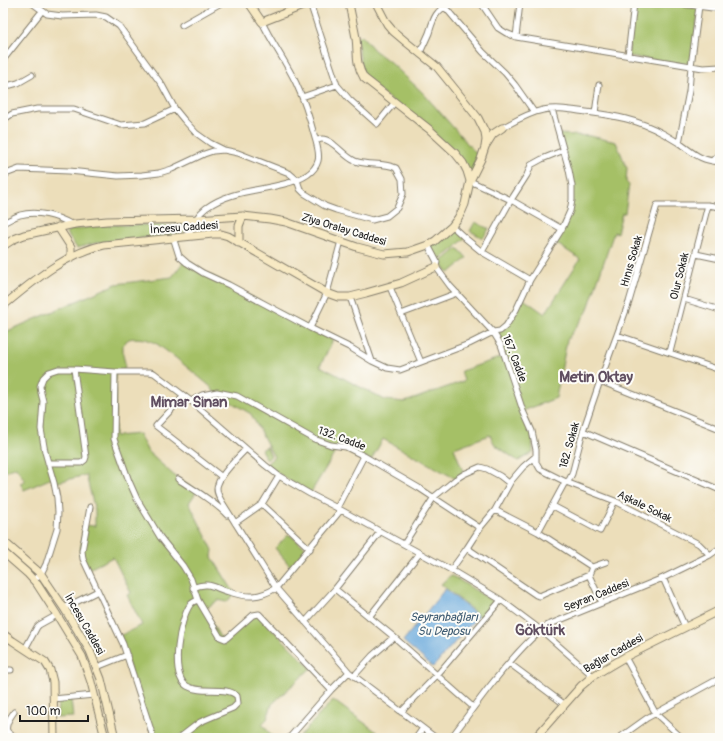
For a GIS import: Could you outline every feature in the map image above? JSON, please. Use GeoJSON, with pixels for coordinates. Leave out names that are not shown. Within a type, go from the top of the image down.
{"type":"FeatureCollection","features":[{"type":"Feature","properties":{"kind":"main road"},"geometry":{"type":"LineString","coordinates":[[249,3],[262,22],[310,3]]}},
{"type":"Feature","properties":{"kind":"main road"},"geometry":{"type":"LineString","coordinates":[[349,3],[356,37],[356,58],[360,72],[364,78],[429,129],[455,153],[463,163],[470,181]]}},
{"type":"Feature","properties":{"kind":"main road","name":"Ziya Oralay Caddesi"},"geometry":{"type":"LineString","coordinates":[[3,246],[24,235],[71,224],[107,221],[196,219],[242,216],[286,222],[341,242],[384,254],[408,252],[428,245],[442,236],[458,218],[465,204],[470,181],[485,148],[485,132],[478,118],[437,67],[406,42],[387,24],[376,3]]}},
{"type":"Feature","properties":{"kind":"main road"},"geometry":{"type":"LineString","coordinates":[[481,124],[492,129],[502,128]]}},
{"type":"Feature","properties":{"kind":"main road"},"geometry":{"type":"LineString","coordinates":[[485,148],[492,136],[502,128]]}},
{"type":"Feature","properties":{"kind":"main road"},"geometry":{"type":"LineString","coordinates":[[239,243],[239,226],[242,216]]}},
{"type":"Feature","properties":{"kind":"main road"},"geometry":{"type":"LineString","coordinates":[[58,227],[71,247],[71,257]]}},
{"type":"Feature","properties":{"kind":"main road","name":"İncesu Caddesi"},"geometry":{"type":"LineString","coordinates":[[3,306],[31,283],[71,257],[90,248],[104,244],[173,237],[213,234],[228,236],[327,293],[338,297],[350,297],[390,287],[415,278],[436,267]]}},
{"type":"Feature","properties":{"kind":"main road","name":"İncesu Caddesi"},"geometry":{"type":"LineString","coordinates":[[3,541],[41,574],[90,651],[97,667],[115,738]]}},
{"type":"Feature","properties":{"kind":"main road","name":"İncesu Caddesi"},"geometry":{"type":"LineString","coordinates":[[3,552],[33,580],[57,614],[82,656],[87,669],[105,738]]}},
{"type":"Feature","properties":{"kind":"main road","name":"Bağlar Caddesi"},"geometry":{"type":"LineString","coordinates":[[535,738],[564,704],[593,676],[625,657],[720,610]]}},
{"type":"Feature","properties":{"kind":"main road"},"geometry":{"type":"LineString","coordinates":[[3,634],[45,662],[52,675],[54,699],[54,738]]}},
{"type":"Feature","properties":{"kind":"street"},"geometry":{"type":"LineString","coordinates":[[32,3],[47,14],[62,16],[96,15],[106,17],[119,26],[162,86],[175,109],[184,120],[196,133],[224,150]]}},
{"type":"Feature","properties":{"kind":"street"},"geometry":{"type":"LineString","coordinates":[[182,25],[222,3]]}},
{"type":"Feature","properties":{"kind":"street"},"geometry":{"type":"LineString","coordinates":[[310,3],[337,85],[349,99],[377,124],[395,102]]}},
{"type":"Feature","properties":{"kind":"street"},"geometry":{"type":"LineString","coordinates":[[420,53],[435,16],[438,11],[450,3]]}},
{"type":"Feature","properties":{"kind":"street"},"geometry":{"type":"LineString","coordinates":[[481,3],[498,28],[516,37],[703,68],[720,67]]}},
{"type":"Feature","properties":{"kind":"street"},"geometry":{"type":"LineString","coordinates":[[516,37],[520,3]]}},
{"type":"Feature","properties":{"kind":"street"},"geometry":{"type":"LineString","coordinates":[[628,56],[634,3]]}},
{"type":"Feature","properties":{"kind":"street"},"geometry":{"type":"LineString","coordinates":[[676,3],[720,9]]}},
{"type":"Feature","properties":{"kind":"street"},"geometry":{"type":"LineString","coordinates":[[444,6],[483,52],[505,73],[534,112]]}},
{"type":"Feature","properties":{"kind":"street"},"geometry":{"type":"LineString","coordinates":[[679,143],[689,91],[699,6]]}},
{"type":"Feature","properties":{"kind":"street"},"geometry":{"type":"LineString","coordinates":[[3,60],[42,11]]}},
{"type":"Feature","properties":{"kind":"street"},"geometry":{"type":"LineString","coordinates":[[185,236],[194,227],[196,219],[200,213],[223,198],[297,180],[312,170],[319,160],[319,154],[311,122],[302,97],[296,83],[262,22]]}},
{"type":"Feature","properties":{"kind":"street"},"geometry":{"type":"LineString","coordinates":[[3,87],[18,83],[32,75]]}},
{"type":"Feature","properties":{"kind":"street"},"geometry":{"type":"LineString","coordinates":[[302,97],[337,85]]}},
{"type":"Feature","properties":{"kind":"street"},"geometry":{"type":"LineString","coordinates":[[595,113],[599,85]]}},
{"type":"Feature","properties":{"kind":"street"},"geometry":{"type":"LineString","coordinates":[[3,120],[12,114],[37,109],[74,110],[121,125],[145,123],[175,109]]}},
{"type":"Feature","properties":{"kind":"street"},"geometry":{"type":"LineString","coordinates":[[173,237],[179,256],[203,273],[230,285],[351,348],[372,361],[387,368],[400,370],[469,344],[493,332],[500,331],[506,326],[516,310],[530,280],[562,229],[570,211],[572,200],[572,186],[569,170],[552,109]]}},
{"type":"Feature","properties":{"kind":"street"},"geometry":{"type":"LineString","coordinates":[[502,128],[534,112],[552,109],[614,115],[640,122],[679,143],[696,156],[720,162]]}},
{"type":"Feature","properties":{"kind":"street"},"geometry":{"type":"LineString","coordinates":[[3,176],[19,169],[69,171],[118,176],[159,173],[172,169],[204,154],[224,150],[238,153],[289,174],[297,180],[300,189],[304,193],[325,206],[336,210],[372,220],[387,216],[397,208],[403,194],[402,179],[396,168],[356,162],[343,154],[333,143],[328,140],[322,139],[316,141]]}},
{"type":"Feature","properties":{"kind":"street"},"geometry":{"type":"LineString","coordinates":[[482,252],[531,166],[542,159],[564,150]]}},
{"type":"Feature","properties":{"kind":"street"},"geometry":{"type":"LineString","coordinates":[[712,161],[720,153]]}},
{"type":"Feature","properties":{"kind":"street"},"geometry":{"type":"LineString","coordinates":[[470,181],[511,200],[562,229]]}},
{"type":"Feature","properties":{"kind":"street","name":"Hınıs Sokak"},"geometry":{"type":"LineString","coordinates":[[600,381],[629,302],[657,205],[708,205],[720,207]]}},
{"type":"Feature","properties":{"kind":"street","name":"Olur Sokak"},"geometry":{"type":"LineString","coordinates":[[670,352],[708,205]]}},
{"type":"Feature","properties":{"kind":"street"},"geometry":{"type":"LineString","coordinates":[[3,222],[22,214],[29,213],[43,214],[60,218],[71,224]]}},
{"type":"Feature","properties":{"kind":"street"},"geometry":{"type":"LineString","coordinates":[[452,226],[482,252],[530,280]]}},
{"type":"Feature","properties":{"kind":"street"},"geometry":{"type":"LineString","coordinates":[[310,328],[327,293],[341,242]]}},
{"type":"Feature","properties":{"kind":"street","name":"167. Cadde"},"geometry":{"type":"LineString","coordinates":[[428,245],[437,262],[436,267],[450,286],[493,332],[504,350],[523,411],[532,431],[536,450],[536,462],[540,469],[566,482]]}},
{"type":"Feature","properties":{"kind":"street"},"geometry":{"type":"LineString","coordinates":[[696,254],[720,260]]}},
{"type":"Feature","properties":{"kind":"street"},"geometry":{"type":"LineString","coordinates":[[390,287],[421,362]]}},
{"type":"Feature","properties":{"kind":"street"},"geometry":{"type":"LineString","coordinates":[[401,314],[457,293]]}},
{"type":"Feature","properties":{"kind":"street"},"geometry":{"type":"LineString","coordinates":[[350,297],[372,361]]}},
{"type":"Feature","properties":{"kind":"street"},"geometry":{"type":"LineString","coordinates":[[684,299],[720,310]]}},
{"type":"Feature","properties":{"kind":"street"},"geometry":{"type":"LineString","coordinates":[[617,334],[720,370]]}},
{"type":"Feature","properties":{"kind":"street"},"geometry":{"type":"LineString","coordinates":[[48,464],[81,463],[86,457],[74,369]]}},
{"type":"Feature","properties":{"kind":"street"},"geometry":{"type":"LineString","coordinates":[[33,580],[41,574],[46,564],[57,523],[57,498],[42,441],[41,429],[43,401],[40,386],[43,378],[49,372],[74,369],[114,372],[150,372],[191,402],[279,476],[451,570],[501,600],[541,630],[593,676]]}},
{"type":"Feature","properties":{"kind":"street"},"geometry":{"type":"LineString","coordinates":[[114,372],[114,439],[128,481],[136,499],[160,537],[183,566],[191,579],[198,600],[220,637],[227,638],[253,615],[261,615],[331,690]]}},
{"type":"Feature","properties":{"kind":"street"},"geometry":{"type":"LineString","coordinates":[[600,381],[720,429]]}},
{"type":"Feature","properties":{"kind":"street","name":"182. Sokak"},"geometry":{"type":"LineString","coordinates":[[538,532],[572,474],[583,431],[600,381]]}},
{"type":"Feature","properties":{"kind":"street","name":"132. Cadde"},"geometry":{"type":"LineString","coordinates":[[191,402],[202,396],[217,392],[237,396],[314,439],[331,445],[346,447],[364,456],[434,498],[480,528]]}},
{"type":"Feature","properties":{"kind":"street"},"geometry":{"type":"LineString","coordinates":[[183,397],[156,426],[222,477]]}},
{"type":"Feature","properties":{"kind":"street"},"geometry":{"type":"LineString","coordinates":[[583,431],[720,490]]}},
{"type":"Feature","properties":{"kind":"street"},"geometry":{"type":"LineString","coordinates":[[246,449],[222,477],[218,484],[217,490],[219,497],[235,524],[276,588],[351,674],[436,738]]}},
{"type":"Feature","properties":{"kind":"street"},"geometry":{"type":"LineString","coordinates":[[193,588],[208,584],[229,592],[251,596],[264,595],[276,588],[310,549],[339,509],[364,456]]}},
{"type":"Feature","properties":{"kind":"street"},"geometry":{"type":"LineString","coordinates":[[451,570],[480,528],[496,510],[509,483],[523,467],[536,456]]}},
{"type":"Feature","properties":{"kind":"street"},"geometry":{"type":"LineString","coordinates":[[404,544],[434,498],[464,474],[480,467],[500,476],[509,483]]}},
{"type":"Feature","properties":{"kind":"street"},"geometry":{"type":"LineString","coordinates":[[235,524],[262,504],[279,476]]}},
{"type":"Feature","properties":{"kind":"street"},"geometry":{"type":"LineString","coordinates":[[178,479],[210,500],[235,524]]}},
{"type":"Feature","properties":{"kind":"street","name":"Aşkale Sokak"},"geometry":{"type":"LineString","coordinates":[[566,482],[615,501],[700,544],[710,555]]}},
{"type":"Feature","properties":{"kind":"street"},"geometry":{"type":"LineString","coordinates":[[553,506],[600,531],[615,501]]}},
{"type":"Feature","properties":{"kind":"street"},"geometry":{"type":"LineString","coordinates":[[262,504],[310,549]]}},
{"type":"Feature","properties":{"kind":"street"},"geometry":{"type":"LineString","coordinates":[[90,507],[82,551],[83,559],[123,644],[153,738]]}},
{"type":"Feature","properties":{"kind":"street"},"geometry":{"type":"LineString","coordinates":[[496,510],[538,532],[592,566],[606,562]]}},
{"type":"Feature","properties":{"kind":"street"},"geometry":{"type":"LineString","coordinates":[[305,622],[335,589],[380,532]]}},
{"type":"Feature","properties":{"kind":"street"},"geometry":{"type":"LineString","coordinates":[[467,548],[536,595],[540,596],[589,575]]}},
{"type":"Feature","properties":{"kind":"street","name":"Seyran Caddesi"},"geometry":{"type":"LineString","coordinates":[[451,738],[473,707],[509,663],[532,638],[548,625],[663,578],[710,555],[720,548]]}},
{"type":"Feature","properties":{"kind":"street"},"geometry":{"type":"LineString","coordinates":[[369,617],[420,553]]}},
{"type":"Feature","properties":{"kind":"street"},"geometry":{"type":"LineString","coordinates":[[592,566],[589,575],[602,603]]}},
{"type":"Feature","properties":{"kind":"street"},"geometry":{"type":"LineString","coordinates":[[663,578],[684,627]]}},
{"type":"Feature","properties":{"kind":"street"},"geometry":{"type":"LineString","coordinates":[[335,589],[394,637],[473,707]]}},
{"type":"Feature","properties":{"kind":"street"},"geometry":{"type":"LineString","coordinates":[[64,608],[98,590]]}},
{"type":"Feature","properties":{"kind":"street"},"geometry":{"type":"LineString","coordinates":[[179,738],[200,722],[233,708],[238,703],[237,696],[232,693],[219,690],[200,690],[192,688],[183,682],[180,676],[177,664],[177,654],[181,627],[190,606],[193,602],[198,600]]}},
{"type":"Feature","properties":{"kind":"street"},"geometry":{"type":"LineString","coordinates":[[401,712],[437,675],[501,600]]}},
{"type":"Feature","properties":{"kind":"street"},"geometry":{"type":"LineString","coordinates":[[25,649],[37,627],[57,614]]}},
{"type":"Feature","properties":{"kind":"street"},"geometry":{"type":"LineString","coordinates":[[290,737],[331,690],[394,637]]}},
{"type":"Feature","properties":{"kind":"street"},"geometry":{"type":"LineString","coordinates":[[97,667],[127,655]]}},
{"type":"Feature","properties":{"kind":"street"},"geometry":{"type":"LineString","coordinates":[[625,657],[656,714],[682,738]]}},
{"type":"Feature","properties":{"kind":"street"},"geometry":{"type":"LineString","coordinates":[[509,663],[564,704]]}},
{"type":"Feature","properties":{"kind":"street"},"geometry":{"type":"LineString","coordinates":[[3,670],[11,670]]}},
{"type":"Feature","properties":{"kind":"street"},"geometry":{"type":"LineString","coordinates":[[619,738],[647,718],[720,678]]}},
{"type":"Feature","properties":{"kind":"street"},"geometry":{"type":"LineString","coordinates":[[54,699],[94,695]]}},
{"type":"Feature","properties":{"kind":"street"},"geometry":{"type":"LineString","coordinates":[[14,712],[10,717],[7,730],[9,734],[16,738]]}},
{"type":"Feature","properties":{"kind":"street"},"geometry":{"type":"LineString","coordinates":[[416,738],[423,728]]}},
{"type":"Feature","properties":{"kind":"green space"},"geometry":{"type":"Polygon","coordinates":[[[634,3],[674,3],[699,6],[691,66],[628,56],[634,3]]]}},
{"type":"Feature","properties":{"kind":"green space"},"geometry":{"type":"Polygon","coordinates":[[[362,36],[374,50],[390,62],[423,93],[481,159],[470,181],[455,153],[364,78],[356,37],[362,36]]]}},
{"type":"Feature","properties":{"kind":"green space"},"geometry":{"type":"Polygon","coordinates":[[[559,134],[590,136],[616,142],[627,168],[626,182],[629,185],[625,213],[622,213],[617,233],[614,232],[587,312],[567,340],[556,398],[523,411],[532,431],[533,453],[518,461],[495,445],[490,435],[454,448],[464,474],[456,479],[383,439],[371,460],[339,446],[310,494],[265,465],[274,457],[251,414],[214,392],[211,387],[157,344],[146,339],[134,338],[125,342],[123,345],[125,363],[124,372],[115,372],[115,436],[139,434],[148,452],[178,479],[197,491],[189,503],[213,550],[212,557],[235,594],[226,602],[218,600],[204,610],[220,637],[225,639],[257,614],[311,668],[272,704],[267,719],[262,724],[274,738],[153,738],[119,636],[142,625],[127,595],[131,593],[113,557],[89,569],[80,553],[84,525],[95,526],[95,511],[86,475],[54,483],[52,478],[24,490],[20,483],[25,481],[16,467],[3,472],[3,354],[8,351],[3,345],[3,333],[116,284],[172,277],[184,261],[333,340],[320,366],[385,400],[405,402],[464,381],[461,371],[505,356],[493,332],[500,331],[522,298],[545,314],[580,259],[554,242],[570,211],[572,186],[559,134]]]}},
{"type":"Feature","properties":{"kind":"green space"},"geometry":{"type":"Polygon","coordinates":[[[475,222],[489,229],[483,238],[470,231],[475,222]]]}},
{"type":"Feature","properties":{"kind":"green space"},"geometry":{"type":"Polygon","coordinates":[[[104,225],[190,226],[190,228],[180,235],[119,240],[96,243],[77,248],[66,233],[69,230],[104,225]]]}},
{"type":"Feature","properties":{"kind":"green space"},"geometry":{"type":"Polygon","coordinates":[[[452,226],[465,238],[437,262],[428,245],[452,226]]]}},
{"type":"Feature","properties":{"kind":"green space"},"geometry":{"type":"Polygon","coordinates":[[[458,248],[467,258],[449,273],[440,263],[458,248]]]}},
{"type":"Feature","properties":{"kind":"green space"},"geometry":{"type":"Polygon","coordinates":[[[267,447],[271,456],[267,460],[261,450],[267,447]]]}},
{"type":"Feature","properties":{"kind":"green space"},"geometry":{"type":"Polygon","coordinates":[[[288,535],[306,548],[291,567],[275,548],[288,535]]]}},
{"type":"Feature","properties":{"kind":"green space"},"geometry":{"type":"Polygon","coordinates":[[[451,575],[494,602],[482,618],[441,584],[451,575]]]}},
{"type":"Feature","properties":{"kind":"green space"},"geometry":{"type":"Polygon","coordinates":[[[71,700],[73,717],[57,718],[58,703],[71,700]]]}},
{"type":"Feature","properties":{"kind":"green space"},"geometry":{"type":"Polygon","coordinates":[[[333,700],[385,738],[298,738],[333,700]]]}},
{"type":"Feature","properties":{"kind":"water","name":"Seyranbağları Su Deposu"},"geometry":{"type":"Polygon","coordinates":[[[445,589],[478,616],[433,667],[403,641],[445,589]]]}},
{"type":"Feature","properties":{"kind":"district","name":"Metin Oktay"},"geometry":{"type":"Point","coordinates":[596,377]}},
{"type":"Feature","properties":{"kind":"district","name":"Mimar Sinan"},"geometry":{"type":"Point","coordinates":[189,402]}},
{"type":"Feature","properties":{"kind":"district","name":"Göktürk"},"geometry":{"type":"Point","coordinates":[540,630]}}]}
